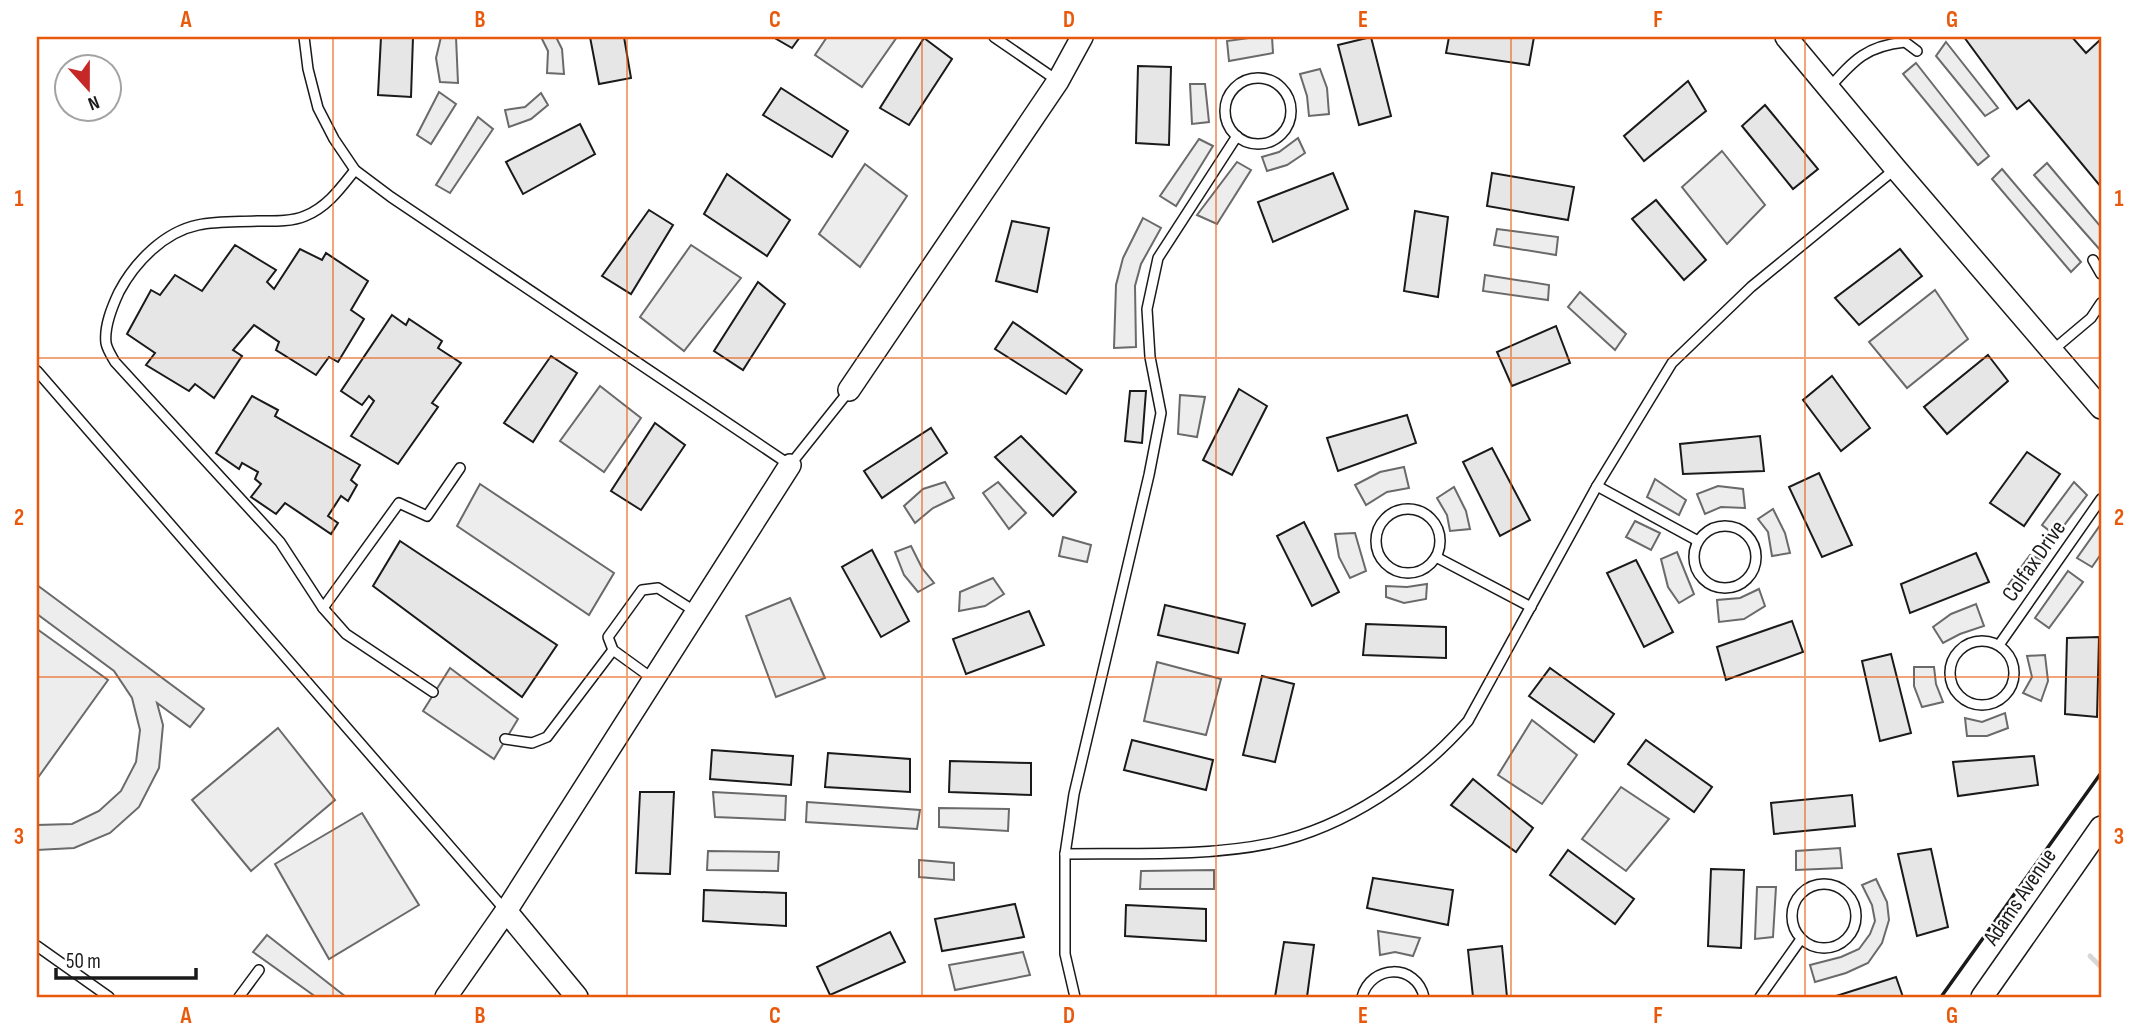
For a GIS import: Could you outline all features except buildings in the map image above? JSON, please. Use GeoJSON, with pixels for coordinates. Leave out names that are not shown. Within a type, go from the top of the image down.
{"type":"FeatureCollection","features":[{"type":"Feature","properties":{"kind":"street"},"geometry":{"type":"LineString","coordinates":[[849,390],[1058,81],[1082,37]]}},
{"type":"Feature","properties":{"kind":"street"},"geometry":{"type":"LineString","coordinates":[[1786,37],[2101,408]]}},
{"type":"Feature","properties":{"kind":"street"},"geometry":{"type":"LineString","coordinates":[[446,997],[506,911],[789,465]]}},
{"type":"Feature","properties":{"kind":"street","name":"Adams Avenue"},"geometry":{"type":"LineString","coordinates":[[1982,997],[2101,827]]}},
{"type":"Feature","properties":{"kind":"street"},"geometry":{"type":"LineString","coordinates":[[506,911],[577,997]]}},
{"type":"Feature","properties":{"kind":"lane"},"geometry":{"type":"LineString","coordinates":[[304,37],[307,69],[318,108],[334,139],[355,170],[789,465],[849,390]]}},
{"type":"Feature","properties":{"kind":"lane"},"geometry":{"type":"LineString","coordinates":[[994,37],[1058,81]]}},
{"type":"Feature","properties":{"kind":"lane"},"geometry":{"type":"LineString","coordinates":[[1829,88],[1854,60],[1869,50],[1885,44],[1905,42],[1917,51]]}},
{"type":"Feature","properties":{"kind":"lane"},"geometry":{"type":"LineString","coordinates":[[1258,78],[1272,81],[1284,90],[1292,111],[1289,124],[1280,136],[1268,143],[1252,144],[1237,136],[1228,126],[1225,114],[1227,101],[1234,89],[1243,82],[1258,78]]}},
{"type":"Feature","properties":{"kind":"lane"},"geometry":{"type":"LineString","coordinates":[[1074,997],[1065,954],[1065,854],[1074,794],[1149,475],[1161,412],[1150,358],[1147,309],[1158,258],[1237,136]]}},
{"type":"Feature","properties":{"kind":"lane"},"geometry":{"type":"LineString","coordinates":[[1065,854],[1236,849],[1299,836],[1334,822],[1395,786],[1448,743],[1468,721],[1597,486],[1672,363],[1751,287],[1896,169]]}},
{"type":"Feature","properties":{"kind":"lane"},"geometry":{"type":"LineString","coordinates":[[355,170],[332,199],[301,218],[214,222],[174,233],[141,260],[125,282],[107,325],[106,344],[115,362],[279,542],[323,608],[346,634],[433,692]]}},
{"type":"Feature","properties":{"kind":"lane"},"geometry":{"type":"LineString","coordinates":[[2093,260],[2101,274]]}},
{"type":"Feature","properties":{"kind":"lane"},"geometry":{"type":"LineString","coordinates":[[2052,351],[2091,317],[2101,303]]}},
{"type":"Feature","properties":{"kind":"lane"},"geometry":{"type":"LineString","coordinates":[[37,371],[506,911]]}},
{"type":"Feature","properties":{"kind":"lane"},"geometry":{"type":"LineString","coordinates":[[323,608],[399,503],[427,516],[460,468]]}},
{"type":"Feature","properties":{"kind":"lane"},"geometry":{"type":"LineString","coordinates":[[1597,486],[1698,541]]}},
{"type":"Feature","properties":{"kind":"lane","name":"Colfax Drive"},"geometry":{"type":"LineString","coordinates":[[1999,645],[2101,499]]}},
{"type":"Feature","properties":{"kind":"lane"},"geometry":{"type":"LineString","coordinates":[[1409,508],[1422,511],[1433,519],[1440,534],[1436,557],[1423,570],[1412,573],[1397,571],[1378,555],[1378,528],[1386,517],[1395,511],[1409,508]]}},
{"type":"Feature","properties":{"kind":"lane"},"geometry":{"type":"LineString","coordinates":[[1719,526],[1732,526],[1745,533],[1752,541],[1756,553],[1753,571],[1747,580],[1735,587],[1723,589],[1712,586],[1702,579],[1695,568],[1693,554],[1698,541],[1707,531],[1719,526]]}},
{"type":"Feature","properties":{"kind":"lane"},"geometry":{"type":"LineString","coordinates":[[1436,557],[1531,607]]}},
{"type":"Feature","properties":{"kind":"lane"},"geometry":{"type":"LineString","coordinates":[[653,679],[613,650],[608,637],[642,590],[658,588],[696,612]]}},
{"type":"Feature","properties":{"kind":"lane"},"geometry":{"type":"LineString","coordinates":[[1978,640],[1999,645],[2012,659],[2015,674],[2012,686],[1995,702],[1981,705],[1970,703],[1959,696],[1951,685],[1949,669],[1954,656],[1963,645],[1978,640]]}},
{"type":"Feature","properties":{"kind":"lane"},"geometry":{"type":"LineString","coordinates":[[505,738],[532,743],[547,737],[613,650]]}},
{"type":"Feature","properties":{"kind":"lane"},"geometry":{"type":"LineString","coordinates":[[1828,884],[1849,896],[1855,907],[1856,918],[1853,931],[1845,941],[1831,948],[1815,947],[1801,939],[1793,925],[1793,909],[1798,897],[1810,887],[1828,884]]}},
{"type":"Feature","properties":{"kind":"lane"},"geometry":{"type":"LineString","coordinates":[[1760,997],[1801,939]]}},
{"type":"Feature","properties":{"kind":"lane"},"geometry":{"type":"LineString","coordinates":[[37,946],[109,997]]}},
{"type":"Feature","properties":{"kind":"lane"},"geometry":{"type":"LineString","coordinates":[[239,997],[259,970]]}},
{"type":"Feature","properties":{"kind":"lane"},"geometry":{"type":"LineString","coordinates":[[1362,997],[1371,980],[1385,972],[1399,971],[1410,975],[1420,985],[1424,997]]}},
{"type":"Feature","properties":{"kind":"shaded area"},"geometry":{"type":"Polygon","coordinates":[[[441,37],[456,37],[458,83],[440,82],[436,58],[441,37]]]}},
{"type":"Feature","properties":{"kind":"shaded area"},"geometry":{"type":"Polygon","coordinates":[[[541,37],[556,37],[562,49],[564,74],[547,73],[548,51],[541,37]]]}},
{"type":"Feature","properties":{"kind":"shaded area"},"geometry":{"type":"Polygon","coordinates":[[[827,37],[897,37],[862,87],[815,55],[827,37]]]}},
{"type":"Feature","properties":{"kind":"shaded area"},"geometry":{"type":"Polygon","coordinates":[[[1272,37],[1273,53],[1229,61],[1227,41],[1272,37]]]}},
{"type":"Feature","properties":{"kind":"shaded area"},"geometry":{"type":"Polygon","coordinates":[[[1946,42],[1998,108],[1985,116],[1936,56],[1946,42]]]}},
{"type":"Feature","properties":{"kind":"shaded area"},"geometry":{"type":"Polygon","coordinates":[[[1916,63],[1989,156],[1978,165],[1903,74],[1916,63]]]}},
{"type":"Feature","properties":{"kind":"shaded area"},"geometry":{"type":"Polygon","coordinates":[[[1320,69],[1327,88],[1329,114],[1309,116],[1307,96],[1300,74],[1320,69]]]}},
{"type":"Feature","properties":{"kind":"shaded area"},"geometry":{"type":"Polygon","coordinates":[[[1190,84],[1205,84],[1209,122],[1192,124],[1190,84]]]}},
{"type":"Feature","properties":{"kind":"shaded area"},"geometry":{"type":"Polygon","coordinates":[[[439,92],[456,104],[431,144],[417,135],[439,92]]]}},
{"type":"Feature","properties":{"kind":"shaded area"},"geometry":{"type":"Polygon","coordinates":[[[541,93],[548,105],[531,119],[509,127],[505,110],[525,107],[541,93]]]}},
{"type":"Feature","properties":{"kind":"shaded area"},"geometry":{"type":"Polygon","coordinates":[[[478,117],[493,129],[450,193],[436,185],[478,117]]]}},
{"type":"Feature","properties":{"kind":"shaded area"},"geometry":{"type":"Polygon","coordinates":[[[1298,138],[1305,153],[1287,165],[1267,171],[1262,157],[1279,152],[1298,138]]]}},
{"type":"Feature","properties":{"kind":"shaded area"},"geometry":{"type":"Polygon","coordinates":[[[1199,139],[1213,146],[1176,206],[1160,196],[1199,139]]]}},
{"type":"Feature","properties":{"kind":"shaded area"},"geometry":{"type":"Polygon","coordinates":[[[1722,151],[1765,205],[1727,244],[1682,187],[1722,151]]]}},
{"type":"Feature","properties":{"kind":"shaded area"},"geometry":{"type":"Polygon","coordinates":[[[1237,162],[1251,170],[1217,224],[1197,215],[1237,162]]]}},
{"type":"Feature","properties":{"kind":"shaded area"},"geometry":{"type":"Polygon","coordinates":[[[2047,163],[2101,227],[2101,251],[2034,175],[2047,163]]]}},
{"type":"Feature","properties":{"kind":"shaded area"},"geometry":{"type":"Polygon","coordinates":[[[865,164],[907,196],[860,267],[819,234],[865,164]]]}},
{"type":"Feature","properties":{"kind":"shaded area"},"geometry":{"type":"Polygon","coordinates":[[[2002,169],[2081,262],[2071,272],[1992,179],[2002,169]]]}},
{"type":"Feature","properties":{"kind":"shaded area"},"geometry":{"type":"Polygon","coordinates":[[[1143,218],[1161,228],[1141,264],[1135,286],[1136,347],[1114,348],[1116,285],[1123,258],[1143,218]]]}},
{"type":"Feature","properties":{"kind":"shaded area"},"geometry":{"type":"Polygon","coordinates":[[[1497,229],[1558,237],[1556,255],[1494,245],[1497,229]]]}},
{"type":"Feature","properties":{"kind":"shaded area"},"geometry":{"type":"Polygon","coordinates":[[[691,245],[741,278],[684,351],[640,317],[691,245]]]}},
{"type":"Feature","properties":{"kind":"shaded area"},"geometry":{"type":"Polygon","coordinates":[[[1485,275],[1549,285],[1548,300],[1483,291],[1485,275]]]}},
{"type":"Feature","properties":{"kind":"shaded area"},"geometry":{"type":"Polygon","coordinates":[[[1935,290],[1968,339],[1907,388],[1869,342],[1935,290]]]}},
{"type":"Feature","properties":{"kind":"shaded area"},"geometry":{"type":"Polygon","coordinates":[[[1580,292],[1626,334],[1615,350],[1568,307],[1580,292]]]}},
{"type":"Feature","properties":{"kind":"shaded area"},"geometry":{"type":"Polygon","coordinates":[[[600,386],[641,418],[604,472],[560,441],[600,386]]]}},
{"type":"Feature","properties":{"kind":"shaded area"},"geometry":{"type":"Polygon","coordinates":[[[1180,395],[1205,397],[1197,437],[1178,434],[1180,395]]]}},
{"type":"Feature","properties":{"kind":"shaded area"},"geometry":{"type":"Polygon","coordinates":[[[1404,467],[1409,488],[1387,492],[1366,505],[1355,485],[1380,472],[1404,467]]]}},
{"type":"Feature","properties":{"kind":"shaded area"},"geometry":{"type":"Polygon","coordinates":[[[1655,479],[1686,500],[1679,515],[1647,497],[1655,479]]]}},
{"type":"Feature","properties":{"kind":"shaded area"},"geometry":{"type":"Polygon","coordinates":[[[945,482],[954,498],[933,508],[915,523],[904,506],[923,489],[945,482]]]}},
{"type":"Feature","properties":{"kind":"shaded area"},"geometry":{"type":"Polygon","coordinates":[[[998,482],[1026,513],[1009,529],[983,493],[998,482]]]}},
{"type":"Feature","properties":{"kind":"shaded area"},"geometry":{"type":"Polygon","coordinates":[[[2074,482],[2087,495],[2056,536],[2042,525],[2074,482]]]}},
{"type":"Feature","properties":{"kind":"shaded area"},"geometry":{"type":"Polygon","coordinates":[[[480,484],[614,573],[589,615],[457,526],[480,484]]]}},
{"type":"Feature","properties":{"kind":"shaded area"},"geometry":{"type":"Polygon","coordinates":[[[1718,486],[1743,489],[1745,508],[1721,507],[1705,514],[1697,494],[1718,486]]]}},
{"type":"Feature","properties":{"kind":"shaded area"},"geometry":{"type":"Polygon","coordinates":[[[1454,487],[1466,511],[1470,529],[1450,531],[1447,515],[1437,498],[1454,487]]]}},
{"type":"Feature","properties":{"kind":"shaded area"},"geometry":{"type":"Polygon","coordinates":[[[1773,509],[1785,533],[1790,553],[1772,556],[1768,532],[1758,519],[1773,509]]]}},
{"type":"Feature","properties":{"kind":"shaded area"},"geometry":{"type":"Polygon","coordinates":[[[1635,521],[1660,533],[1651,550],[1626,537],[1635,521]]]}},
{"type":"Feature","properties":{"kind":"shaded area"},"geometry":{"type":"Polygon","coordinates":[[[2101,524],[2101,554],[2092,567],[2077,558],[2101,524]]]}},
{"type":"Feature","properties":{"kind":"shaded area"},"geometry":{"type":"Polygon","coordinates":[[[1355,533],[1366,571],[1350,578],[1339,557],[1335,534],[1355,533]]]}},
{"type":"Feature","properties":{"kind":"shaded area"},"geometry":{"type":"Polygon","coordinates":[[[1063,537],[1091,545],[1087,562],[1059,556],[1063,537]]]}},
{"type":"Feature","properties":{"kind":"shaded area"},"geometry":{"type":"Polygon","coordinates":[[[911,546],[922,568],[934,583],[918,592],[904,575],[895,552],[911,546]]]}},
{"type":"Feature","properties":{"kind":"shaded area"},"geometry":{"type":"Polygon","coordinates":[[[1677,552],[1694,594],[1679,603],[1668,587],[1661,559],[1677,552]]]}},
{"type":"Feature","properties":{"kind":"shaded area"},"geometry":{"type":"Polygon","coordinates":[[[2030,555],[2043,560],[2014,600],[2003,592],[2030,555]]]}},
{"type":"Feature","properties":{"kind":"shaded area"},"geometry":{"type":"Polygon","coordinates":[[[2068,571],[2083,582],[2049,628],[2035,618],[2068,571]]]}},
{"type":"Feature","properties":{"kind":"shaded area"},"geometry":{"type":"Polygon","coordinates":[[[993,578],[1004,594],[985,606],[959,611],[960,592],[993,578]]]}},
{"type":"Feature","properties":{"kind":"shaded area"},"geometry":{"type":"Polygon","coordinates":[[[1427,584],[1426,599],[1404,603],[1386,597],[1386,586],[1427,584]]]}},
{"type":"Feature","properties":{"kind":"shaded area"},"geometry":{"type":"Polygon","coordinates":[[[37,585],[204,709],[190,727],[157,703],[163,725],[159,768],[139,807],[110,833],[74,848],[37,850],[37,825],[72,824],[99,811],[121,791],[136,762],[140,730],[132,698],[114,671],[37,614],[37,585]]]}},
{"type":"Feature","properties":{"kind":"shaded area"},"geometry":{"type":"Polygon","coordinates":[[[1759,589],[1765,606],[1744,619],[1719,622],[1717,600],[1740,598],[1759,589]]]}},
{"type":"Feature","properties":{"kind":"shaded area"},"geometry":{"type":"Polygon","coordinates":[[[790,598],[825,678],[776,697],[746,616],[790,598]]]}},
{"type":"Feature","properties":{"kind":"shaded area"},"geometry":{"type":"Polygon","coordinates":[[[1976,604],[1984,626],[1943,643],[1933,627],[1951,614],[1976,604]]]}},
{"type":"Feature","properties":{"kind":"shaded area"},"geometry":{"type":"Polygon","coordinates":[[[37,629],[108,680],[37,779],[37,629]]]}},
{"type":"Feature","properties":{"kind":"shaded area"},"geometry":{"type":"Polygon","coordinates":[[[2045,655],[2048,681],[2041,701],[2023,693],[2032,677],[2027,656],[2045,655]]]}},
{"type":"Feature","properties":{"kind":"shaded area"},"geometry":{"type":"Polygon","coordinates":[[[1157,662],[1221,679],[1206,735],[1144,721],[1157,662]]]}},
{"type":"Feature","properties":{"kind":"shaded area"},"geometry":{"type":"Polygon","coordinates":[[[1914,667],[1934,667],[1936,684],[1943,702],[1922,707],[1914,686],[1914,667]]]}},
{"type":"Feature","properties":{"kind":"shaded area"},"geometry":{"type":"Polygon","coordinates":[[[450,668],[518,719],[494,759],[423,711],[450,668]]]}},
{"type":"Feature","properties":{"kind":"shaded area"},"geometry":{"type":"Polygon","coordinates":[[[2005,713],[2008,728],[1987,736],[1967,736],[1965,718],[1982,722],[2005,713]]]}},
{"type":"Feature","properties":{"kind":"shaded area"},"geometry":{"type":"Polygon","coordinates":[[[1532,720],[1577,755],[1542,804],[1498,775],[1532,720]]]}},
{"type":"Feature","properties":{"kind":"shaded area"},"geometry":{"type":"Polygon","coordinates":[[[278,728],[335,800],[251,871],[192,800],[278,728]]]}},
{"type":"Feature","properties":{"kind":"shaded area"},"geometry":{"type":"Polygon","coordinates":[[[1621,787],[1669,819],[1626,871],[1582,839],[1621,787]]]}},
{"type":"Feature","properties":{"kind":"shaded area"},"geometry":{"type":"Polygon","coordinates":[[[713,792],[786,796],[785,820],[715,817],[713,792]]]}},
{"type":"Feature","properties":{"kind":"shaded area"},"geometry":{"type":"Polygon","coordinates":[[[807,802],[920,810],[917,829],[806,822],[807,802]]]}},
{"type":"Feature","properties":{"kind":"shaded area"},"geometry":{"type":"Polygon","coordinates":[[[939,808],[1009,809],[1008,831],[939,827],[939,808]]]}},
{"type":"Feature","properties":{"kind":"shaded area"},"geometry":{"type":"Polygon","coordinates":[[[362,813],[419,905],[329,959],[275,864],[362,813]]]}},
{"type":"Feature","properties":{"kind":"shaded area"},"geometry":{"type":"Polygon","coordinates":[[[1840,848],[1842,868],[1796,870],[1796,851],[1840,848]]]}},
{"type":"Feature","properties":{"kind":"shaded area"},"geometry":{"type":"Polygon","coordinates":[[[708,851],[779,852],[778,871],[707,870],[708,851]]]}},
{"type":"Feature","properties":{"kind":"shaded area"},"geometry":{"type":"Polygon","coordinates":[[[919,860],[954,863],[954,880],[919,877],[919,860]]]}},
{"type":"Feature","properties":{"kind":"shaded area"},"geometry":{"type":"Polygon","coordinates":[[[1214,870],[1214,889],[1140,889],[1141,871],[1214,870]]]}},
{"type":"Feature","properties":{"kind":"shaded area"},"geometry":{"type":"Polygon","coordinates":[[[1876,879],[1887,902],[1889,920],[1882,943],[1868,963],[1815,982],[1810,965],[1859,949],[1870,934],[1875,921],[1872,905],[1862,885],[1876,879]]]}},
{"type":"Feature","properties":{"kind":"shaded area"},"geometry":{"type":"Polygon","coordinates":[[[1757,887],[1776,887],[1773,937],[1755,939],[1757,887]]]}},
{"type":"Feature","properties":{"kind":"shaded area"},"geometry":{"type":"Polygon","coordinates":[[[1378,931],[1420,938],[1413,956],[1395,952],[1380,955],[1378,931]]]}},
{"type":"Feature","properties":{"kind":"shaded area"},"geometry":{"type":"Polygon","coordinates":[[[267,935],[346,997],[316,997],[253,952],[267,935]]]}},
{"type":"Feature","properties":{"kind":"shaded area"},"geometry":{"type":"Polygon","coordinates":[[[1023,952],[1030,975],[955,990],[949,965],[1023,952]]]}},
{"type":"Feature","properties":{"kind":"waterway"},"geometry":{"type":"LineString","coordinates":[[2090,956],[2101,967]]}},
{"type":"Feature","properties":{"kind":"wall"},"geometry":{"type":"LineString","coordinates":[[1941,997],[2101,773]]}}]}
